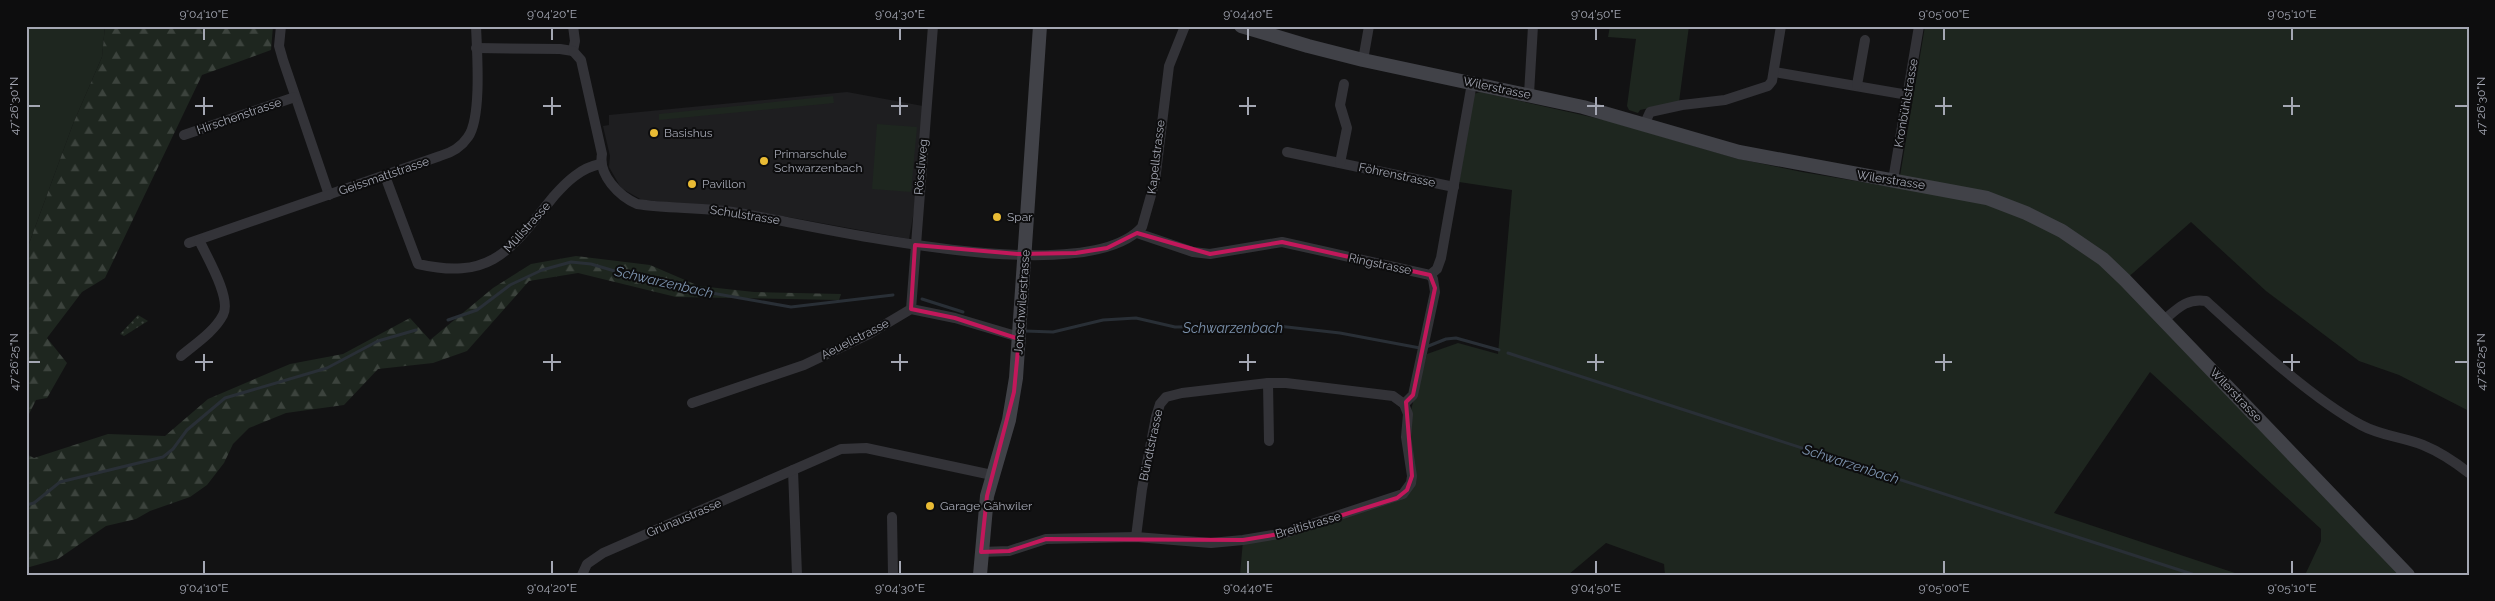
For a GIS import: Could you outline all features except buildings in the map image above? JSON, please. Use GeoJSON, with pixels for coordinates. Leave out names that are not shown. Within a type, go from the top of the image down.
{"type":"FeatureCollection","features":[{"type":"Feature","properties":{"kind":"main road","name":"Jonschwilerstrasse"},"geometry":{"type":"LineString","coordinates":[[980,575],[987,496],[1009,420],[1020,337],[1040,26]]}},
{"type":"Feature","properties":{"kind":"main road","name":"Wilerstrasse"},"geometry":{"type":"LineString","coordinates":[[1241,26],[1363,60],[1529,94],[1771,160],[1987,198],[2044,221],[2103,259],[2164,320],[2408,575]]}},
{"type":"Feature","properties":{"kind":"street","name":"Hirschenstrasse"},"geometry":{"type":"LineString","coordinates":[[281,26],[279,46],[329,195]]}},
{"type":"Feature","properties":{"kind":"street","name":"Geissmattstrasse"},"geometry":{"type":"LineString","coordinates":[[181,356],[214,327],[224,315],[226,306],[224,296],[194,242],[444,155],[455,149],[469,136],[476,120],[476,26]]}},
{"type":"Feature","properties":{"kind":"street"},"geometry":{"type":"LineString","coordinates":[[476,48],[573,51],[575,41],[573,26]]}},
{"type":"Feature","properties":{"kind":"street","name":"Rössliweg"},"geometry":{"type":"LineString","coordinates":[[910,309],[933,26]]}},
{"type":"Feature","properties":{"kind":"street","name":"Kapellstrasse"},"geometry":{"type":"LineString","coordinates":[[1137,233],[1145,219],[1154,188],[1169,66],[1185,26]]}},
{"type":"Feature","properties":{"kind":"street"},"geometry":{"type":"LineString","coordinates":[[1363,60],[1370,26]]}},
{"type":"Feature","properties":{"kind":"street"},"geometry":{"type":"LineString","coordinates":[[1529,94],[1533,26]]}},
{"type":"Feature","properties":{"kind":"street"},"geometry":{"type":"LineString","coordinates":[[1644,125],[1650,112],[1682,105],[1725,100],[1768,86],[1772,81],[1774,72],[1781,26]]}},
{"type":"Feature","properties":{"kind":"street","name":"Kronbühlstrasse"},"geometry":{"type":"LineString","coordinates":[[1893,180],[1919,26]]}},
{"type":"Feature","properties":{"kind":"street"},"geometry":{"type":"LineString","coordinates":[[1857,85],[1865,40]]}},
{"type":"Feature","properties":{"kind":"street","name":"Schulstrasse"},"geometry":{"type":"LineString","coordinates":[[573,51],[578,55],[582,68],[602,154],[600,164],[613,187],[626,199],[637,204],[736,212],[914,245],[1025,254]]}},
{"type":"Feature","properties":{"kind":"street"},"geometry":{"type":"LineString","coordinates":[[1774,72],[1908,95]]}},
{"type":"Feature","properties":{"kind":"street"},"geometry":{"type":"LineString","coordinates":[[1404,404],[1413,395],[1423,355],[1435,292],[1433,279],[1430,275],[1437,269],[1441,258],[1472,83]]}},
{"type":"Feature","properties":{"kind":"street"},"geometry":{"type":"LineString","coordinates":[[1340,163],[1348,128],[1340,105],[1344,84]]}},
{"type":"Feature","properties":{"kind":"street","name":"Hirschenstrasse"},"geometry":{"type":"LineString","coordinates":[[184,135],[295,97]]}},
{"type":"Feature","properties":{"kind":"street","name":"Föhrenstrasse"},"geometry":{"type":"LineString","coordinates":[[1287,152],[1454,187]]}},
{"type":"Feature","properties":{"kind":"street","name":"Mülistrasse"},"geometry":{"type":"LineString","coordinates":[[385,176],[418,264],[437,269],[469,269],[488,263],[504,253],[525,232],[562,187],[588,166],[600,164]]}},
{"type":"Feature","properties":{"kind":"street"},"geometry":{"type":"LineString","coordinates":[[1025,254],[1095,251],[1117,244],[1137,233]]}},
{"type":"Feature","properties":{"kind":"street","name":"Ringstrasse"},"geometry":{"type":"LineString","coordinates":[[1137,233],[1184,249],[1210,254],[1282,242],[1430,275]]}},
{"type":"Feature","properties":{"kind":"street"},"geometry":{"type":"LineString","coordinates":[[2164,320],[2185,303],[2196,299],[2206,301],[2294,376],[2346,416],[2379,433],[2422,444],[2441,453],[2469,472]]}},
{"type":"Feature","properties":{"kind":"street"},"geometry":{"type":"LineString","coordinates":[[910,309],[955,318],[1020,337]]}},
{"type":"Feature","properties":{"kind":"street","name":"Aeuelistrasse"},"geometry":{"type":"LineString","coordinates":[[692,403],[804,365],[869,334],[910,309]]}},
{"type":"Feature","properties":{"kind":"street"},"geometry":{"type":"LineString","coordinates":[[1268,384],[1269,441]]}},
{"type":"Feature","properties":{"kind":"street","name":"Bündtstrasse"},"geometry":{"type":"LineString","coordinates":[[1136,537],[1142,489],[1156,417],[1163,400],[1170,395],[1182,392],[1286,384],[1393,396],[1404,404]]}},
{"type":"Feature","properties":{"kind":"street","name":"Breitistrasse"},"geometry":{"type":"LineString","coordinates":[[981,552],[1010,551],[1046,539],[1136,537],[1210,543],[1243,540],[1285,533],[1397,498],[1407,490],[1412,476],[1406,437],[1408,414],[1404,404]]}},
{"type":"Feature","properties":{"kind":"street","name":"Grünaustrasse"},"geometry":{"type":"LineString","coordinates":[[582,575],[587,564],[603,553],[842,449],[866,448],[992,476]]}},
{"type":"Feature","properties":{"kind":"street"},"geometry":{"type":"LineString","coordinates":[[793,470],[797,575]]}},
{"type":"Feature","properties":{"kind":"street"},"geometry":{"type":"LineString","coordinates":[[892,517],[893,575]]}},
{"type":"Feature","properties":{"kind":"highlighted area"},"geometry":{"type":"Polygon","coordinates":[[[1137,233],[1210,254],[1282,242],[1430,275],[1435,288],[1413,395],[1406,402],[1412,476],[1407,490],[1397,498],[1285,533],[1243,540],[1046,539],[1009,551],[981,552],[987,496],[1014,392],[1019,339],[955,318],[911,309],[915,245],[1018,254],[1076,253],[1107,248],[1137,233]]]}},
{"type":"Feature","properties":{"kind":"shaded area","name":"Primarschule Schwarzenbach"},"geometry":{"type":"Polygon","coordinates":[[[847,92],[923,106],[917,194],[909,239],[739,208],[642,200],[621,188],[609,167],[610,156],[603,126],[609,125],[609,115],[847,92]]]}},
{"type":"Feature","properties":{"kind":"green space"},"geometry":{"type":"Polygon","coordinates":[[[26,26],[105,26],[102,57],[73,124],[26,252],[26,26]]]}},
{"type":"Feature","properties":{"kind":"green space"},"geometry":{"type":"Polygon","coordinates":[[[105,26],[273,26],[271,50],[202,75],[105,278],[82,292],[47,338],[67,363],[47,398],[36,400],[26,420],[26,252],[73,124],[102,57],[105,26]]]}},
{"type":"Feature","properties":{"kind":"green space"},"geometry":{"type":"Polygon","coordinates":[[[1610,26],[1689,26],[1679,102],[1640,110],[1638,113],[1629,110],[1627,106],[1636,39],[1608,37],[1610,26]]]}},
{"type":"Feature","properties":{"kind":"green space"},"geometry":{"type":"Polygon","coordinates":[[[1925,26],[2469,26],[2469,411],[2399,375],[2359,361],[2266,291],[2191,222],[2125,280],[2408,575],[2305,575],[2321,541],[2321,529],[2150,372],[2054,513],[2241,575],[1665,575],[1664,564],[1606,543],[1568,575],[1240,575],[1243,540],[1397,498],[1411,483],[1406,448],[1407,427],[1427,354],[1458,343],[1498,354],[1512,190],[1459,182],[1474,94],[1480,92],[1609,121],[1735,158],[1802,172],[1898,188],[1925,26]]]}},
{"type":"Feature","properties":{"kind":"green space"},"geometry":{"type":"Polygon","coordinates":[[[833,96],[834,103],[659,120],[659,114],[833,96]]]}},
{"type":"Feature","properties":{"kind":"green space"},"geometry":{"type":"Polygon","coordinates":[[[877,124],[917,127],[911,192],[872,189],[877,124]]]}},
{"type":"Feature","properties":{"kind":"green space"},"geometry":{"type":"Polygon","coordinates":[[[576,256],[650,265],[699,286],[754,292],[841,294],[839,300],[676,297],[578,273],[529,281],[467,351],[433,363],[378,369],[344,405],[286,413],[249,428],[233,444],[224,463],[207,485],[190,497],[150,511],[136,519],[106,526],[58,559],[26,568],[26,454],[34,458],[108,434],[165,436],[208,399],[290,364],[343,354],[410,318],[430,340],[493,288],[531,264],[576,256]]]}},
{"type":"Feature","properties":{"kind":"green space"},"geometry":{"type":"Polygon","coordinates":[[[138,315],[148,321],[124,336],[120,334],[138,315]]]}},
{"type":"Feature","properties":{"kind":"waterway","name":"Schwarzenbach"},"geometry":{"type":"LineString","coordinates":[[448,320],[477,310],[510,285],[542,270],[571,262],[591,264],[655,283],[791,307],[893,295]]}},
{"type":"Feature","properties":{"kind":"waterway","name":"Schwarzenbach"},"geometry":{"type":"LineString","coordinates":[[922,299],[963,312]]}},
{"type":"Feature","properties":{"kind":"waterway","name":"Schwarzenbach"},"geometry":{"type":"LineString","coordinates":[[1025,331],[1053,332],[1103,320],[1136,318],[1175,327],[1278,326],[1340,333],[1420,348]]}},
{"type":"Feature","properties":{"kind":"waterway","name":"Schwarzenbach"},"geometry":{"type":"LineString","coordinates":[[26,505],[34,503],[60,482],[163,457],[173,449],[187,430],[225,398],[327,368],[378,341],[416,330]]}},
{"type":"Feature","properties":{"kind":"waterway","name":"Schwarzenbach"},"geometry":{"type":"LineString","coordinates":[[1426,347],[1446,339],[1456,338],[1499,350]]}},
{"type":"Feature","properties":{"kind":"waterway","name":"Schwarzenbach"},"geometry":{"type":"LineString","coordinates":[[1508,353],[2195,575]]}},
{"type":"Feature","properties":{"kind":"place","name":"Basishus"},"geometry":{"type":"Point","coordinates":[654,133]}},
{"type":"Feature","properties":{"kind":"place","name":"Primarschule Schwarzenbach"},"geometry":{"type":"Point","coordinates":[764,161]}},
{"type":"Feature","properties":{"kind":"place","name":"Pavillon"},"geometry":{"type":"Point","coordinates":[692,184]}},
{"type":"Feature","properties":{"kind":"place","name":"Spar"},"geometry":{"type":"Point","coordinates":[997,217]}},
{"type":"Feature","properties":{"kind":"place","name":"Garage Gähwiler"},"geometry":{"type":"Point","coordinates":[930,506]}}]}
